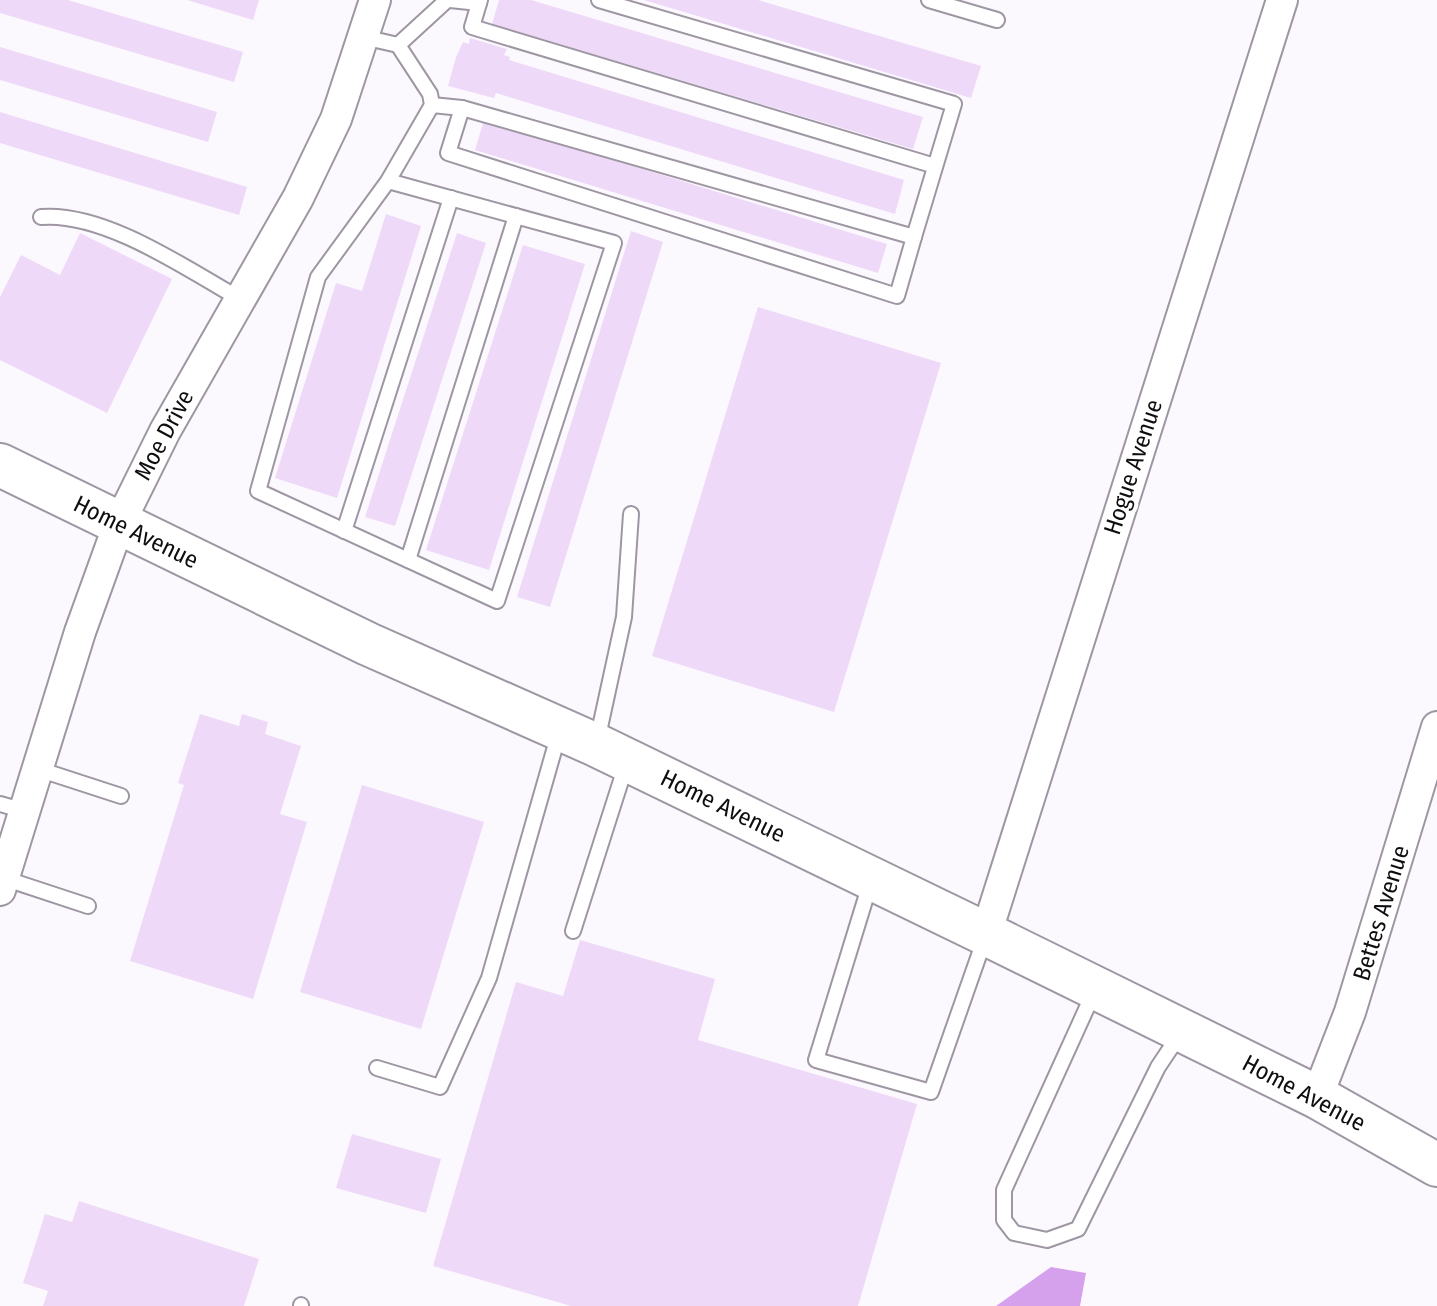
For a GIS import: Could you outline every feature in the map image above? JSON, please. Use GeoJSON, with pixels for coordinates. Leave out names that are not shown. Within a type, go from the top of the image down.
{"type":"FeatureCollection","features":[{"type":"Feature","properties":{"kind":"street","name":"Moe Drive"},"geometry":{"type":"LineString","coordinates":[[1,881],[12,807],[38,769],[119,524],[165,431],[298,198],[336,119],[375,0]]}},
{"type":"Feature","properties":{"kind":"street","name":"Hogue Avenue"},"geometry":{"type":"LineString","coordinates":[[986,934],[1282,0]]}},
{"type":"Feature","properties":{"kind":"street","name":"Home Avenue"},"geometry":{"type":"LineString","coordinates":[[0,465],[368,644],[595,745],[872,878],[1317,1097],[1437,1165]]}},
{"type":"Feature","properties":{"kind":"street","name":"Bettes Avenue"},"geometry":{"type":"LineString","coordinates":[[1317,1097],[1350,1012],[1437,727]]}},
{"type":"Feature","properties":{"kind":"lane"},"geometry":{"type":"LineString","coordinates":[[398,45],[449,0],[480,2],[472,27],[935,166]]}},
{"type":"Feature","properties":{"kind":"lane"},"geometry":{"type":"LineString","coordinates":[[462,108],[448,153],[897,296],[954,104],[599,0]]}},
{"type":"Feature","properties":{"kind":"lane"},"geometry":{"type":"LineString","coordinates":[[929,0],[997,20]]}},
{"type":"Feature","properties":{"kind":"lane"},"geometry":{"type":"LineString","coordinates":[[363,37],[398,45],[430,94],[432,105],[388,181],[318,277],[258,491],[497,601],[614,243],[388,181]]}},
{"type":"Feature","properties":{"kind":"lane"},"geometry":{"type":"LineString","coordinates":[[432,105],[462,108],[914,237]]}},
{"type":"Feature","properties":{"kind":"lane"},"geometry":{"type":"LineString","coordinates":[[344,531],[451,198]]}},
{"type":"Feature","properties":{"kind":"lane"},"geometry":{"type":"LineString","coordinates":[[408,560],[516,216]]}},
{"type":"Feature","properties":{"kind":"lane"},"geometry":{"type":"LineString","coordinates":[[41,217],[71,217],[98,226],[161,255],[240,299]]}},
{"type":"Feature","properties":{"kind":"lane"},"geometry":{"type":"LineString","coordinates":[[573,931],[595,745],[624,617],[631,514]]}},
{"type":"Feature","properties":{"kind":"lane"},"geometry":{"type":"LineString","coordinates":[[377,1068],[440,1087],[595,745]]}},
{"type":"Feature","properties":{"kind":"lane"},"geometry":{"type":"LineString","coordinates":[[38,769],[121,796]]}},
{"type":"Feature","properties":{"kind":"lane"},"geometry":{"type":"LineString","coordinates":[[872,878],[816,1060],[931,1092],[986,934]]}},
{"type":"Feature","properties":{"kind":"lane"},"geometry":{"type":"LineString","coordinates":[[1,881],[88,906]]}},
{"type":"Feature","properties":{"kind":"lane"},"geometry":{"type":"LineString","coordinates":[[1096,988],[1004,1190],[1004,1220],[1014,1233],[1047,1240],[1078,1229],[1158,1067],[1182,1030]]}},
{"type":"Feature","properties":{"kind":"shaded area"},"geometry":{"type":"Polygon","coordinates":[[[1051,1267],[1086,1273],[1080,1306],[996,1306],[1051,1267]]]}},
{"type":"Feature","properties":{"kind":"building"},"geometry":{"type":"Polygon","coordinates":[[[0,0],[68,0],[243,52],[234,82],[0,13],[0,0]]]}},
{"type":"Feature","properties":{"kind":"building"},"geometry":{"type":"Polygon","coordinates":[[[187,0],[259,0],[253,20],[187,0]]]}},
{"type":"Feature","properties":{"kind":"building"},"geometry":{"type":"Polygon","coordinates":[[[499,0],[531,0],[923,117],[913,149],[492,24],[499,0]]]}},
{"type":"Feature","properties":{"kind":"building"},"geometry":{"type":"Polygon","coordinates":[[[644,0],[758,0],[981,66],[971,98],[644,0]]]}},
{"type":"Feature","properties":{"kind":"building"},"geometry":{"type":"Polygon","coordinates":[[[470,38],[507,49],[504,55],[510,57],[509,60],[904,180],[895,214],[496,93],[494,98],[448,86],[456,57],[463,42],[469,44],[470,38]]]}},
{"type":"Feature","properties":{"kind":"building"},"geometry":{"type":"Polygon","coordinates":[[[0,47],[217,112],[208,142],[0,80],[0,47]]]}},
{"type":"Feature","properties":{"kind":"building"},"geometry":{"type":"Polygon","coordinates":[[[0,112],[247,187],[239,215],[0,143],[0,112]]]}},
{"type":"Feature","properties":{"kind":"building"},"geometry":{"type":"Polygon","coordinates":[[[484,120],[887,244],[878,273],[475,150],[484,120]]]}},
{"type":"Feature","properties":{"kind":"building"},"geometry":{"type":"Polygon","coordinates":[[[386,214],[421,226],[337,498],[275,478],[336,283],[362,291],[386,214]]]}},
{"type":"Feature","properties":{"kind":"building"},"geometry":{"type":"Polygon","coordinates":[[[631,231],[663,242],[550,607],[517,597],[631,231]]]}},
{"type":"Feature","properties":{"kind":"building"},"geometry":{"type":"Polygon","coordinates":[[[80,233],[172,279],[107,413],[0,360],[0,297],[21,255],[60,275],[80,233]]]}},
{"type":"Feature","properties":{"kind":"building"},"geometry":{"type":"Polygon","coordinates":[[[457,233],[486,243],[395,526],[365,517],[457,233]]]}},
{"type":"Feature","properties":{"kind":"building"},"geometry":{"type":"Polygon","coordinates":[[[523,245],[585,264],[489,570],[426,550],[523,245]]]}},
{"type":"Feature","properties":{"kind":"building"},"geometry":{"type":"Polygon","coordinates":[[[758,307],[941,363],[834,712],[652,656],[758,307]]]}},
{"type":"Feature","properties":{"kind":"building"},"geometry":{"type":"Polygon","coordinates":[[[200,714],[239,726],[242,714],[268,722],[265,734],[301,746],[280,814],[307,822],[253,999],[130,961],[184,785],[178,783],[200,714]]]}},
{"type":"Feature","properties":{"kind":"building"},"geometry":{"type":"Polygon","coordinates":[[[362,785],[484,822],[421,1029],[300,992],[362,785]]]}},
{"type":"Feature","properties":{"kind":"building"},"geometry":{"type":"Polygon","coordinates":[[[580,940],[715,979],[698,1040],[917,1104],[858,1306],[571,1306],[433,1266],[516,982],[563,996],[580,940]]]}},
{"type":"Feature","properties":{"kind":"building"},"geometry":{"type":"Polygon","coordinates":[[[352,1134],[441,1159],[426,1213],[336,1188],[352,1134]]]}},
{"type":"Feature","properties":{"kind":"building"},"geometry":{"type":"Polygon","coordinates":[[[79,1201],[259,1259],[244,1306],[43,1306],[48,1291],[23,1283],[45,1214],[72,1222],[79,1201]]]}}]}
